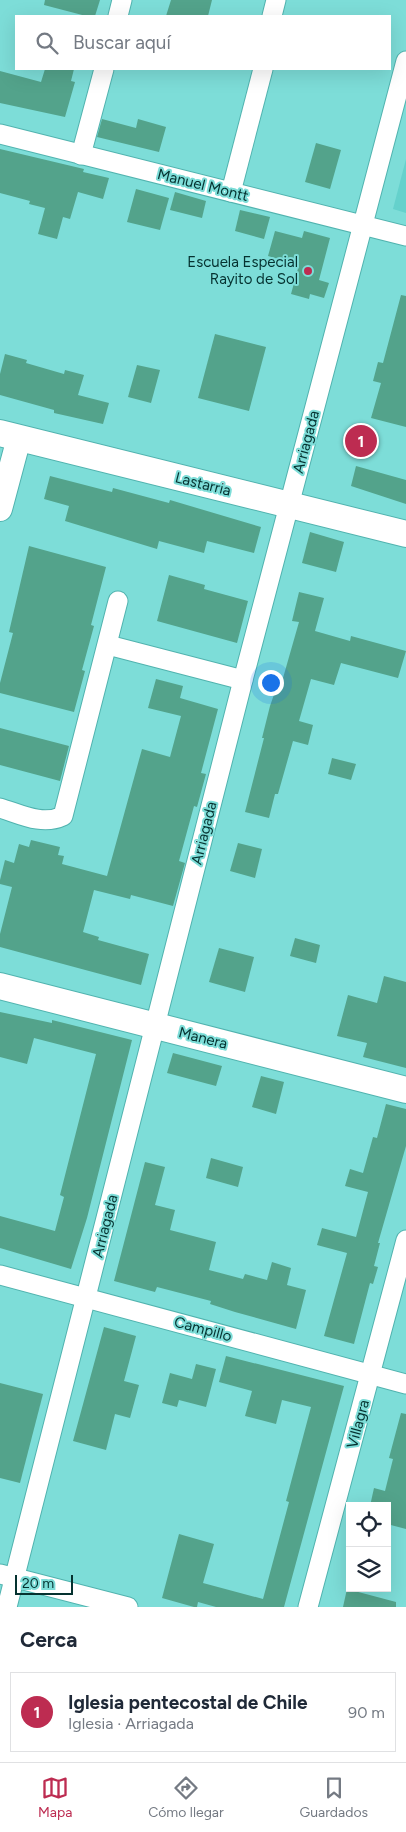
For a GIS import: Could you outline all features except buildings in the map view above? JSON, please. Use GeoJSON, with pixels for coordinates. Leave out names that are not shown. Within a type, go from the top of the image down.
{"type":"FeatureCollection","features":[{"type":"Feature","properties":{"kind":"main road","name":"Lastarria"},"geometry":{"type":"LineString","coordinates":[[9,436],[406,534]]}},
{"type":"Feature","properties":{"kind":"main road","name":"Manera"},"geometry":{"type":"LineString","coordinates":[[0,986],[406,1090]]}},
{"type":"Feature","properties":{"kind":"street"},"geometry":{"type":"LineString","coordinates":[[118,15],[122,0]]}},
{"type":"Feature","properties":{"kind":"street"},"geometry":{"type":"LineString","coordinates":[[272,15],[276,0]]}},
{"type":"Feature","properties":{"kind":"street","name":"Arriagada"},"geometry":{"type":"LineString","coordinates":[[7,1607],[7,1576],[87,1298],[243,680],[362,225],[400,63]]}},
{"type":"Feature","properties":{"kind":"street"},"geometry":{"type":"LineString","coordinates":[[80,155],[104,70]]}},
{"type":"Feature","properties":{"kind":"street"},"geometry":{"type":"LineString","coordinates":[[231,192],[263,70]]}},
{"type":"Feature","properties":{"kind":"street","name":"Manuel Montt"},"geometry":{"type":"LineString","coordinates":[[0,134],[406,236]]}},
{"type":"Feature","properties":{"kind":"street"},"geometry":{"type":"LineString","coordinates":[[0,509],[9,436]]}},
{"type":"Feature","properties":{"kind":"street"},"geometry":{"type":"LineString","coordinates":[[0,808],[42,821],[54,820],[63,816],[118,601]]}},
{"type":"Feature","properties":{"kind":"street"},"geometry":{"type":"LineString","coordinates":[[108,645],[243,680]]}},
{"type":"Feature","properties":{"kind":"street","name":"Villagra"},"geometry":{"type":"LineString","coordinates":[[308,1607],[406,1240]]}},
{"type":"Feature","properties":{"kind":"street","name":"Campillo"},"geometry":{"type":"LineString","coordinates":[[0,1275],[406,1384]]}},
{"type":"Feature","properties":{"kind":"street"},"geometry":{"type":"LineString","coordinates":[[7,1576],[128,1607]]}},
{"type":"Feature","properties":{"kind":"shaded area"},"geometry":{"type":"Polygon","coordinates":[[[406,159],[406,213],[393,209],[406,159]]]}},
{"type":"Feature","properties":{"kind":"place","name":"Escuela Especial Rayito de Sol"},"geometry":{"type":"Point","coordinates":[308,271]}},
{"type":"Feature","properties":{"kind":"place","name":"Iglesia pentecostal de Chile"},"geometry":{"type":"Point","coordinates":[361,441]}}]}
